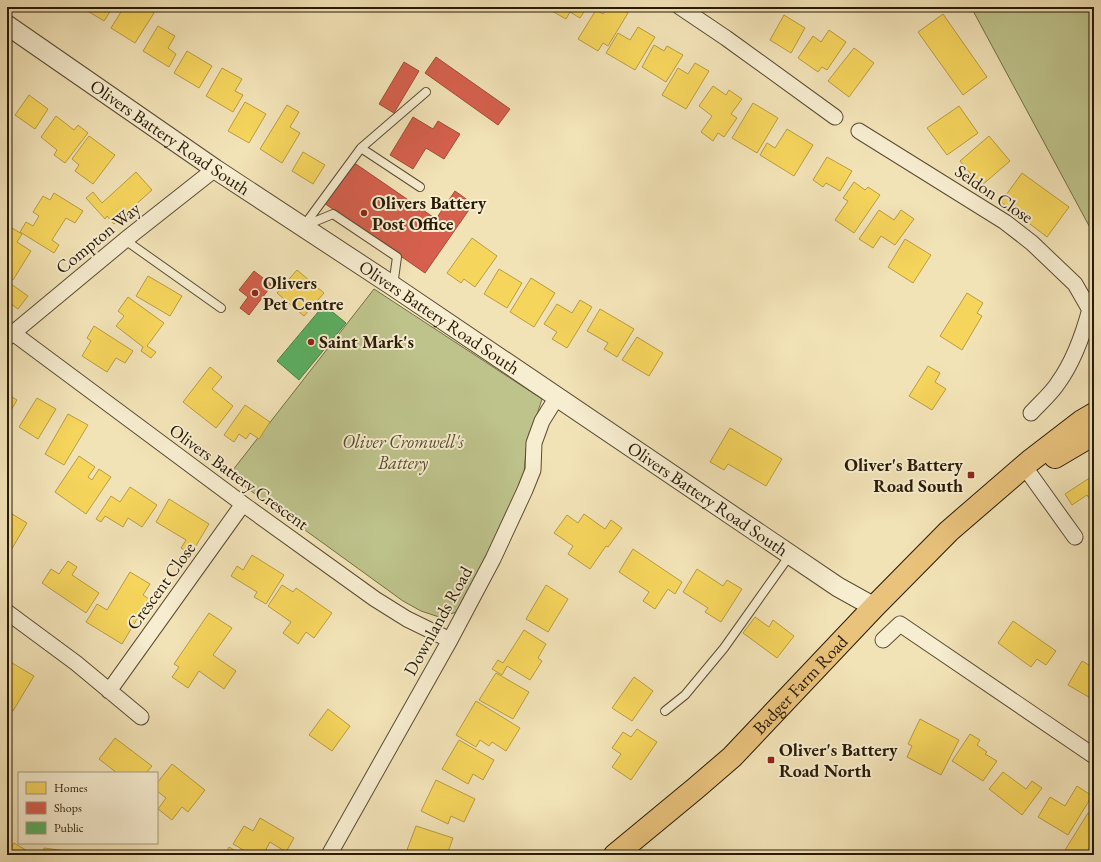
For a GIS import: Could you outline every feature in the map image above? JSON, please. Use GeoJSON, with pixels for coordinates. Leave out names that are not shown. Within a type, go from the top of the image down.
{"type":"FeatureCollection","features":[{"type":"Feature","properties":{"kind":"main road","name":"Badger Farm Road"},"geometry":{"type":"LineString","coordinates":[[615,855],[732,757],[874,607],[949,531],[978,505],[1027,469],[1082,421],[1094,414]]}},
{"type":"Feature","properties":{"kind":"main road","name":"Badger Farm Road"},"geometry":{"type":"LineString","coordinates":[[1027,469],[1094,434]]}},
{"type":"Feature","properties":{"kind":"street"},"geometry":{"type":"LineString","coordinates":[[680,7],[733,43],[835,117]]}},
{"type":"Feature","properties":{"kind":"street","name":"Olivers Battery Road South"},"geometry":{"type":"LineString","coordinates":[[7,25],[215,169],[393,286],[838,587],[874,607]]}},
{"type":"Feature","properties":{"kind":"street","name":"Seldon Close"},"geometry":{"type":"LineString","coordinates":[[859,131],[1005,222],[1032,244],[1075,284],[1092,313],[1071,361],[1058,384],[1031,413]]}},
{"type":"Feature","properties":{"kind":"street","name":"Compton Way"},"geometry":{"type":"LineString","coordinates":[[10,336],[125,240],[215,169]]}},
{"type":"Feature","properties":{"kind":"street","name":"Olivers Battery Crescent"},"geometry":{"type":"LineString","coordinates":[[10,336],[375,599],[407,619],[450,640]]}},
{"type":"Feature","properties":{"kind":"street","name":"Downlands Road"},"geometry":{"type":"LineString","coordinates":[[329,855],[450,640],[493,559],[533,470],[534,443],[542,421],[556,396]]}},
{"type":"Feature","properties":{"kind":"street"},"geometry":{"type":"LineString","coordinates":[[1027,469],[1075,537]]}},
{"type":"Feature","properties":{"kind":"street","name":"Crescent Close"},"geometry":{"type":"LineString","coordinates":[[109,691],[243,504]]}},
{"type":"Feature","properties":{"kind":"street"},"geometry":{"type":"LineString","coordinates":[[7,612],[76,663],[141,717]]}},
{"type":"Feature","properties":{"kind":"street"},"geometry":{"type":"LineString","coordinates":[[883,640],[900,624],[1094,756]]}},
{"type":"Feature","properties":{"kind":"lane"},"geometry":{"type":"LineString","coordinates":[[303,226],[362,148],[426,92]]}},
{"type":"Feature","properties":{"kind":"lane"},"geometry":{"type":"LineString","coordinates":[[362,148],[420,187]]}},
{"type":"Feature","properties":{"kind":"lane"},"geometry":{"type":"LineString","coordinates":[[303,226],[333,214],[397,257],[393,286]]}},
{"type":"Feature","properties":{"kind":"lane"},"geometry":{"type":"LineString","coordinates":[[125,240],[221,308]]}},
{"type":"Feature","properties":{"kind":"lane"},"geometry":{"type":"LineString","coordinates":[[665,711],[685,695],[724,648],[790,554]]}},
{"type":"Feature","properties":{"kind":"green space"},"geometry":{"type":"Polygon","coordinates":[[[971,7],[1094,7],[1094,235],[971,7]]]}},
{"type":"Feature","properties":{"kind":"green space","name":"Oliver Cromwell's Battery"},"geometry":{"type":"Polygon","coordinates":[[[374,289],[542,399],[526,449],[524,473],[506,521],[457,612],[439,617],[421,611],[403,601],[229,475],[374,289]]]}},
{"type":"Feature","properties":{"kind":"building: Homes"},"geometry":{"type":"Polygon","coordinates":[[[81,7],[113,7],[104,21],[81,7]]]}},
{"type":"Feature","properties":{"kind":"building: Homes"},"geometry":{"type":"Polygon","coordinates":[[[124,7],[144,7],[154,13],[135,43],[111,28],[124,7]]]}},
{"type":"Feature","properties":{"kind":"building: Homes"},"geometry":{"type":"Polygon","coordinates":[[[554,7],[587,7],[580,18],[570,12],[566,19],[552,11],[554,7]]]}},
{"type":"Feature","properties":{"kind":"building: Homes"},"geometry":{"type":"Polygon","coordinates":[[[608,7],[617,7],[628,13],[608,46],[603,43],[598,51],[578,39],[596,10],[603,14],[608,7]]]}},
{"type":"Feature","properties":{"kind":"building: Homes"},"geometry":{"type":"Polygon","coordinates":[[[943,14],[987,77],[963,95],[918,32],[943,14]]]}},
{"type":"Feature","properties":{"kind":"building: Homes"},"geometry":{"type":"Polygon","coordinates":[[[784,15],[805,28],[791,53],[770,40],[784,15]]]}},
{"type":"Feature","properties":{"kind":"building: Homes"},"geometry":{"type":"Polygon","coordinates":[[[158,26],[175,36],[168,48],[176,54],[169,67],[143,51],[158,26]]]}},
{"type":"Feature","properties":{"kind":"building: Homes"},"geometry":{"type":"Polygon","coordinates":[[[638,27],[655,37],[635,70],[606,53],[618,33],[630,40],[638,27]]]}},
{"type":"Feature","properties":{"kind":"building: Homes"},"geometry":{"type":"Polygon","coordinates":[[[829,30],[846,42],[827,70],[822,67],[818,72],[798,58],[813,36],[821,42],[829,30]]]}},
{"type":"Feature","properties":{"kind":"building: Homes"},"geometry":{"type":"Polygon","coordinates":[[[654,45],[664,51],[667,46],[683,55],[666,82],[642,67],[654,45]]]}},
{"type":"Feature","properties":{"kind":"building: Homes"},"geometry":{"type":"Polygon","coordinates":[[[854,48],[874,63],[849,97],[828,81],[854,48]]]}},
{"type":"Feature","properties":{"kind":"building: Homes"},"geometry":{"type":"Polygon","coordinates":[[[187,51],[212,66],[199,88],[174,73],[187,51]]]}},
{"type":"Feature","properties":{"kind":"building: Homes"},"geometry":{"type":"Polygon","coordinates":[[[695,63],[709,71],[686,109],[662,95],[678,68],[688,74],[695,63]]]}},
{"type":"Feature","properties":{"kind":"building: Homes"},"geometry":{"type":"Polygon","coordinates":[[[222,68],[242,79],[235,91],[243,95],[233,112],[206,96],[222,68]]]}},
{"type":"Feature","properties":{"kind":"building: Homes"},"geometry":{"type":"Polygon","coordinates":[[[713,86],[726,95],[729,90],[742,99],[731,114],[737,118],[724,137],[718,133],[713,141],[701,132],[712,116],[699,106],[713,86]]]}},
{"type":"Feature","properties":{"kind":"building: Homes"},"geometry":{"type":"Polygon","coordinates":[[[29,95],[48,109],[35,129],[15,115],[29,95]]]}},
{"type":"Feature","properties":{"kind":"building: Homes"},"geometry":{"type":"Polygon","coordinates":[[[245,102],[266,114],[249,143],[228,131],[245,102]]]}},
{"type":"Feature","properties":{"kind":"building: Homes"},"geometry":{"type":"Polygon","coordinates":[[[753,103],[778,118],[757,153],[732,138],[753,103]]]}},
{"type":"Feature","properties":{"kind":"building: Homes"},"geometry":{"type":"Polygon","coordinates":[[[287,105],[299,112],[290,127],[300,133],[282,163],[260,149],[287,105]]]}},
{"type":"Feature","properties":{"kind":"building: Homes"},"geometry":{"type":"Polygon","coordinates":[[[959,106],[978,133],[947,155],[927,128],[959,106]]]}},
{"type":"Feature","properties":{"kind":"building: Homes"},"geometry":{"type":"Polygon","coordinates":[[[56,116],[74,130],[78,125],[88,133],[65,163],[54,155],[57,150],[41,137],[56,116]]]}},
{"type":"Feature","properties":{"kind":"building: Homes"},"geometry":{"type":"Polygon","coordinates":[[[787,129],[813,145],[794,176],[760,155],[767,143],[775,148],[787,129]]]}},
{"type":"Feature","properties":{"kind":"building: Homes"},"geometry":{"type":"Polygon","coordinates":[[[89,136],[115,155],[93,184],[75,171],[79,165],[72,159],[89,136]]]}},
{"type":"Feature","properties":{"kind":"building: Homes"},"geometry":{"type":"Polygon","coordinates":[[[989,136],[1010,161],[981,186],[960,161],[989,136]]]}},
{"type":"Feature","properties":{"kind":"building: Homes"},"geometry":{"type":"Polygon","coordinates":[[[303,152],[325,165],[313,184],[292,171],[303,152]]]}},
{"type":"Feature","properties":{"kind":"building: Homes"},"geometry":{"type":"Polygon","coordinates":[[[827,157],[852,171],[840,191],[826,183],[823,187],[813,180],[827,157]]]}},
{"type":"Feature","properties":{"kind":"building: Homes"},"geometry":{"type":"Polygon","coordinates":[[[136,172],[152,190],[114,224],[107,216],[105,219],[86,198],[93,192],[102,203],[136,172]]]}},
{"type":"Feature","properties":{"kind":"building: Homes"},"geometry":{"type":"Polygon","coordinates":[[[1022,173],[1069,207],[1047,237],[1001,202],[1022,173]]]}},
{"type":"Feature","properties":{"kind":"building: Homes"},"geometry":{"type":"Polygon","coordinates":[[[854,182],[865,190],[868,187],[880,195],[854,233],[835,220],[848,201],[843,198],[854,182]]]}},
{"type":"Feature","properties":{"kind":"building: Homes"},"geometry":{"type":"Polygon","coordinates":[[[54,193],[83,211],[75,223],[66,218],[52,240],[59,245],[54,253],[20,232],[26,222],[33,226],[39,216],[33,212],[43,196],[50,200],[54,193]]]}},
{"type":"Feature","properties":{"kind":"building: Homes"},"geometry":{"type":"Polygon","coordinates":[[[879,210],[894,220],[901,210],[914,219],[895,245],[881,236],[873,248],[859,239],[879,210]]]}},
{"type":"Feature","properties":{"kind":"building: Homes"},"geometry":{"type":"Polygon","coordinates":[[[7,225],[22,234],[17,242],[31,251],[13,280],[7,276],[7,225]]]}},
{"type":"Feature","properties":{"kind":"building: Homes"},"geometry":{"type":"Polygon","coordinates":[[[472,238],[497,256],[475,287],[464,279],[461,283],[447,273],[472,238]]]}},
{"type":"Feature","properties":{"kind":"building: Homes"},"geometry":{"type":"Polygon","coordinates":[[[905,239],[931,255],[913,283],[888,267],[905,239]]]}},
{"type":"Feature","properties":{"kind":"building: Homes"},"geometry":{"type":"Polygon","coordinates":[[[499,269],[522,283],[507,308],[484,294],[499,269]]]}},
{"type":"Feature","properties":{"kind":"building: Homes"},"geometry":{"type":"Polygon","coordinates":[[[297,270],[324,293],[304,316],[277,293],[297,270]]]}},
{"type":"Feature","properties":{"kind":"building: Homes"},"geometry":{"type":"Polygon","coordinates":[[[148,276],[182,296],[170,316],[136,296],[148,276]]]}},
{"type":"Feature","properties":{"kind":"building: Homes"},"geometry":{"type":"Polygon","coordinates":[[[531,278],[555,293],[534,327],[510,312],[531,278]]]}},
{"type":"Feature","properties":{"kind":"building: Homes"},"geometry":{"type":"Polygon","coordinates":[[[11,284],[28,296],[18,309],[7,301],[7,289],[11,284]]]}},
{"type":"Feature","properties":{"kind":"building: Homes"},"geometry":{"type":"Polygon","coordinates":[[[967,293],[983,303],[977,313],[982,316],[962,350],[940,336],[967,293]]]}},
{"type":"Feature","properties":{"kind":"building: Homes"},"geometry":{"type":"Polygon","coordinates":[[[128,297],[164,323],[147,346],[156,352],[151,358],[141,351],[143,347],[116,326],[124,316],[118,311],[128,297]]]}},
{"type":"Feature","properties":{"kind":"building: Homes"},"geometry":{"type":"Polygon","coordinates":[[[580,300],[592,307],[567,348],[552,339],[557,332],[544,324],[557,304],[572,313],[580,300]]]}},
{"type":"Feature","properties":{"kind":"building: Homes"},"geometry":{"type":"Polygon","coordinates":[[[600,309],[634,329],[617,357],[604,349],[608,343],[587,331],[600,309]]]}},
{"type":"Feature","properties":{"kind":"building: Homes"},"geometry":{"type":"Polygon","coordinates":[[[94,326],[133,351],[125,363],[116,358],[107,372],[82,356],[91,341],[87,338],[94,326]]]}},
{"type":"Feature","properties":{"kind":"building: Homes"},"geometry":{"type":"Polygon","coordinates":[[[637,337],[663,353],[649,376],[622,360],[637,337]]]}},
{"type":"Feature","properties":{"kind":"building: Homes"},"geometry":{"type":"Polygon","coordinates":[[[928,366],[940,373],[935,382],[946,389],[932,410],[909,396],[928,366]]]}},
{"type":"Feature","properties":{"kind":"building: Homes"},"geometry":{"type":"Polygon","coordinates":[[[210,367],[222,377],[212,389],[233,406],[216,428],[183,402],[210,367]]]}},
{"type":"Feature","properties":{"kind":"building: Homes"},"geometry":{"type":"Polygon","coordinates":[[[7,394],[17,400],[7,417],[7,394]]]}},
{"type":"Feature","properties":{"kind":"building: Homes"},"geometry":{"type":"Polygon","coordinates":[[[37,398],[56,409],[38,439],[19,427],[37,398]]]}},
{"type":"Feature","properties":{"kind":"building: Homes"},"geometry":{"type":"Polygon","coordinates":[[[245,405],[270,422],[259,439],[250,433],[246,439],[239,434],[234,442],[224,435],[245,405]]]}},
{"type":"Feature","properties":{"kind":"building: Homes"},"geometry":{"type":"Polygon","coordinates":[[[68,414],[88,425],[64,465],[45,454],[68,414]]]}},
{"type":"Feature","properties":{"kind":"building: Homes"},"geometry":{"type":"Polygon","coordinates":[[[730,428],[782,459],[766,486],[728,464],[724,470],[710,462],[730,428]]]}},
{"type":"Feature","properties":{"kind":"building: Homes"},"geometry":{"type":"Polygon","coordinates":[[[79,456],[95,467],[88,477],[92,480],[99,469],[111,477],[86,514],[55,492],[79,456]]]}},
{"type":"Feature","properties":{"kind":"building: Homes"},"geometry":{"type":"Polygon","coordinates":[[[1094,475],[1094,506],[1087,495],[1072,505],[1065,494],[1094,475]]]}},
{"type":"Feature","properties":{"kind":"building: Homes"},"geometry":{"type":"Polygon","coordinates":[[[130,487],[157,505],[142,527],[128,518],[123,527],[105,516],[101,522],[96,519],[111,496],[120,502],[130,487]]]}},
{"type":"Feature","properties":{"kind":"building: Homes"},"geometry":{"type":"Polygon","coordinates":[[[169,499],[209,524],[191,554],[181,548],[186,540],[156,522],[169,499]]]}},
{"type":"Feature","properties":{"kind":"building: Homes"},"geometry":{"type":"Polygon","coordinates":[[[7,511],[27,523],[7,557],[7,511]]]}},
{"type":"Feature","properties":{"kind":"building: Homes"},"geometry":{"type":"Polygon","coordinates":[[[584,514],[605,529],[611,520],[622,528],[608,547],[606,546],[590,569],[568,554],[573,546],[554,533],[567,515],[578,523],[584,514]]]}},
{"type":"Feature","properties":{"kind":"building: Homes"},"geometry":{"type":"Polygon","coordinates":[[[633,549],[682,582],[675,594],[668,589],[655,609],[643,601],[649,592],[619,572],[633,549]]]}},
{"type":"Feature","properties":{"kind":"building: Homes"},"geometry":{"type":"Polygon","coordinates":[[[252,555],[284,575],[266,604],[254,597],[257,592],[231,576],[237,566],[243,570],[252,555]]]}},
{"type":"Feature","properties":{"kind":"building: Homes"},"geometry":{"type":"Polygon","coordinates":[[[68,561],[77,567],[72,575],[99,593],[86,613],[42,583],[51,569],[59,574],[68,561]]]}},
{"type":"Feature","properties":{"kind":"building: Homes"},"geometry":{"type":"Polygon","coordinates":[[[697,569],[723,586],[727,580],[742,589],[721,622],[705,612],[708,608],[683,592],[697,569]]]}},
{"type":"Feature","properties":{"kind":"building: Homes"},"geometry":{"type":"Polygon","coordinates":[[[130,572],[150,584],[143,595],[149,599],[122,644],[86,622],[97,604],[107,610],[130,572]]]}},
{"type":"Feature","properties":{"kind":"building: Homes"},"geometry":{"type":"Polygon","coordinates":[[[282,585],[293,592],[296,588],[332,613],[314,638],[306,632],[298,644],[283,633],[291,622],[268,606],[282,585]]]}},
{"type":"Feature","properties":{"kind":"building: Homes"},"geometry":{"type":"Polygon","coordinates":[[[546,585],[568,599],[548,632],[526,619],[546,585]]]}},
{"type":"Feature","properties":{"kind":"building: Homes"},"geometry":{"type":"Polygon","coordinates":[[[209,613],[232,628],[213,655],[236,671],[224,689],[199,671],[188,688],[172,677],[179,667],[174,664],[209,613]]]}},
{"type":"Feature","properties":{"kind":"building: Homes"},"geometry":{"type":"Polygon","coordinates":[[[755,617],[769,627],[773,620],[794,636],[777,658],[743,633],[755,617]]]}},
{"type":"Feature","properties":{"kind":"building: Homes"},"geometry":{"type":"Polygon","coordinates":[[[1013,621],[1056,651],[1046,665],[1037,659],[1031,667],[998,643],[1013,621]]]}},
{"type":"Feature","properties":{"kind":"building: Homes"},"geometry":{"type":"Polygon","coordinates":[[[524,630],[546,644],[538,658],[542,661],[530,680],[507,666],[502,675],[492,669],[498,660],[503,663],[524,630]]]}},
{"type":"Feature","properties":{"kind":"building: Homes"},"geometry":{"type":"Polygon","coordinates":[[[7,660],[34,676],[13,711],[7,708],[7,660]]]}},
{"type":"Feature","properties":{"kind":"building: Homes"},"geometry":{"type":"Polygon","coordinates":[[[1082,661],[1094,668],[1094,700],[1068,685],[1082,661]]]}},
{"type":"Feature","properties":{"kind":"building: Homes"},"geometry":{"type":"Polygon","coordinates":[[[496,673],[529,692],[513,719],[479,700],[496,673]]]}},
{"type":"Feature","properties":{"kind":"building: Homes"},"geometry":{"type":"Polygon","coordinates":[[[634,677],[653,691],[632,721],[612,708],[634,677]]]}},
{"type":"Feature","properties":{"kind":"building: Homes"},"geometry":{"type":"Polygon","coordinates":[[[476,701],[520,728],[506,751],[492,742],[489,746],[480,740],[476,747],[456,735],[476,701]]]}},
{"type":"Feature","properties":{"kind":"building: Homes"},"geometry":{"type":"Polygon","coordinates":[[[328,709],[350,726],[332,751],[309,735],[328,709]]]}},
{"type":"Feature","properties":{"kind":"building: Homes"},"geometry":{"type":"Polygon","coordinates":[[[920,719],[959,740],[941,775],[907,757],[912,746],[908,744],[920,719]]]}},
{"type":"Feature","properties":{"kind":"building: Homes"},"geometry":{"type":"Polygon","coordinates":[[[637,729],[657,742],[631,780],[612,767],[621,754],[612,748],[623,732],[631,737],[637,729]]]}},
{"type":"Feature","properties":{"kind":"building: Homes"},"geometry":{"type":"Polygon","coordinates":[[[970,734],[980,740],[977,745],[987,752],[985,754],[997,761],[983,781],[952,761],[970,734]]]}},
{"type":"Feature","properties":{"kind":"building: Homes"},"geometry":{"type":"Polygon","coordinates":[[[115,738],[152,766],[147,772],[116,772],[99,759],[115,738]]]}},
{"type":"Feature","properties":{"kind":"building: Homes"},"geometry":{"type":"Polygon","coordinates":[[[459,740],[494,760],[483,780],[473,774],[468,784],[442,769],[459,740]]]}},
{"type":"Feature","properties":{"kind":"building: Homes"},"geometry":{"type":"Polygon","coordinates":[[[172,764],[205,790],[188,812],[182,807],[172,820],[158,809],[166,798],[158,792],[158,782],[172,764]]]}},
{"type":"Feature","properties":{"kind":"building: Homes"},"geometry":{"type":"Polygon","coordinates":[[[1003,772],[1026,789],[1032,781],[1042,788],[1022,815],[989,789],[1003,772]]]}},
{"type":"Feature","properties":{"kind":"building: Homes"},"geometry":{"type":"Polygon","coordinates":[[[436,780],[475,799],[464,822],[451,816],[448,824],[421,811],[436,780]]]}},
{"type":"Feature","properties":{"kind":"building: Homes"},"geometry":{"type":"Polygon","coordinates":[[[1077,786],[1092,796],[1068,835],[1038,817],[1050,797],[1065,806],[1077,786]]]}},
{"type":"Feature","properties":{"kind":"building: Homes"},"geometry":{"type":"Polygon","coordinates":[[[1088,813],[1094,817],[1094,855],[1062,855],[1088,813]]]}},
{"type":"Feature","properties":{"kind":"building: Homes"},"geometry":{"type":"Polygon","coordinates":[[[260,818],[294,838],[286,852],[270,842],[263,855],[252,855],[233,844],[244,826],[253,831],[260,818]]]}},
{"type":"Feature","properties":{"kind":"building: Homes"},"geometry":{"type":"Polygon","coordinates":[[[416,826],[453,838],[447,855],[422,855],[407,850],[416,826]]]}},
{"type":"Feature","properties":{"kind":"building: Homes"},"geometry":{"type":"Polygon","coordinates":[[[14,843],[34,855],[7,855],[14,843]]]}},
{"type":"Feature","properties":{"kind":"building: Homes"},"geometry":{"type":"Polygon","coordinates":[[[229,847],[243,855],[225,855],[229,847]]]}},
{"type":"Feature","properties":{"kind":"building: Homes"},"geometry":{"type":"Polygon","coordinates":[[[44,848],[66,851],[66,855],[43,855],[44,848]]]}},
{"type":"Feature","properties":{"kind":"building: Shops"},"geometry":{"type":"Polygon","coordinates":[[[436,57],[510,109],[498,125],[425,73],[436,57]]]}},
{"type":"Feature","properties":{"kind":"building: Shops"},"geometry":{"type":"Polygon","coordinates":[[[404,62],[419,71],[394,113],[379,104],[404,62]]]}},
{"type":"Feature","properties":{"kind":"building: Shops"},"geometry":{"type":"Polygon","coordinates":[[[413,117],[433,129],[438,121],[460,134],[444,159],[426,148],[413,169],[390,155],[413,117]]]}},
{"type":"Feature","properties":{"kind":"building: Shops"},"geometry":{"type":"Polygon","coordinates":[[[353,162],[436,219],[455,191],[473,204],[425,273],[324,203],[353,162]]]}},
{"type":"Feature","properties":{"kind":"building: Shops","name":"Olivers Pet Centre"},"geometry":{"type":"Polygon","coordinates":[[[254,271],[272,285],[249,315],[240,308],[248,297],[239,290],[254,271]]]}},
{"type":"Feature","properties":{"kind":"building: Public","name":"Saint Mark's"},"geometry":{"type":"Polygon","coordinates":[[[324,305],[346,323],[299,380],[277,361],[324,305]]]}},
{"type":"Feature","properties":{"kind":"place","name":"Olivers Battery Post Office"},"geometry":{"type":"Point","coordinates":[364,213]}},
{"type":"Feature","properties":{"kind":"place","name":"Olivers Pet Centre"},"geometry":{"type":"Point","coordinates":[255,293]}},
{"type":"Feature","properties":{"kind":"place","name":"Saint Mark's"},"geometry":{"type":"Point","coordinates":[311,342]}},
{"type":"Feature","properties":{"kind":"place","name":"Oliver's Battery Road South"},"geometry":{"type":"Point","coordinates":[971,475]}},
{"type":"Feature","properties":{"kind":"place","name":"Oliver's Battery Road North"},"geometry":{"type":"Point","coordinates":[771,760]}}]}
